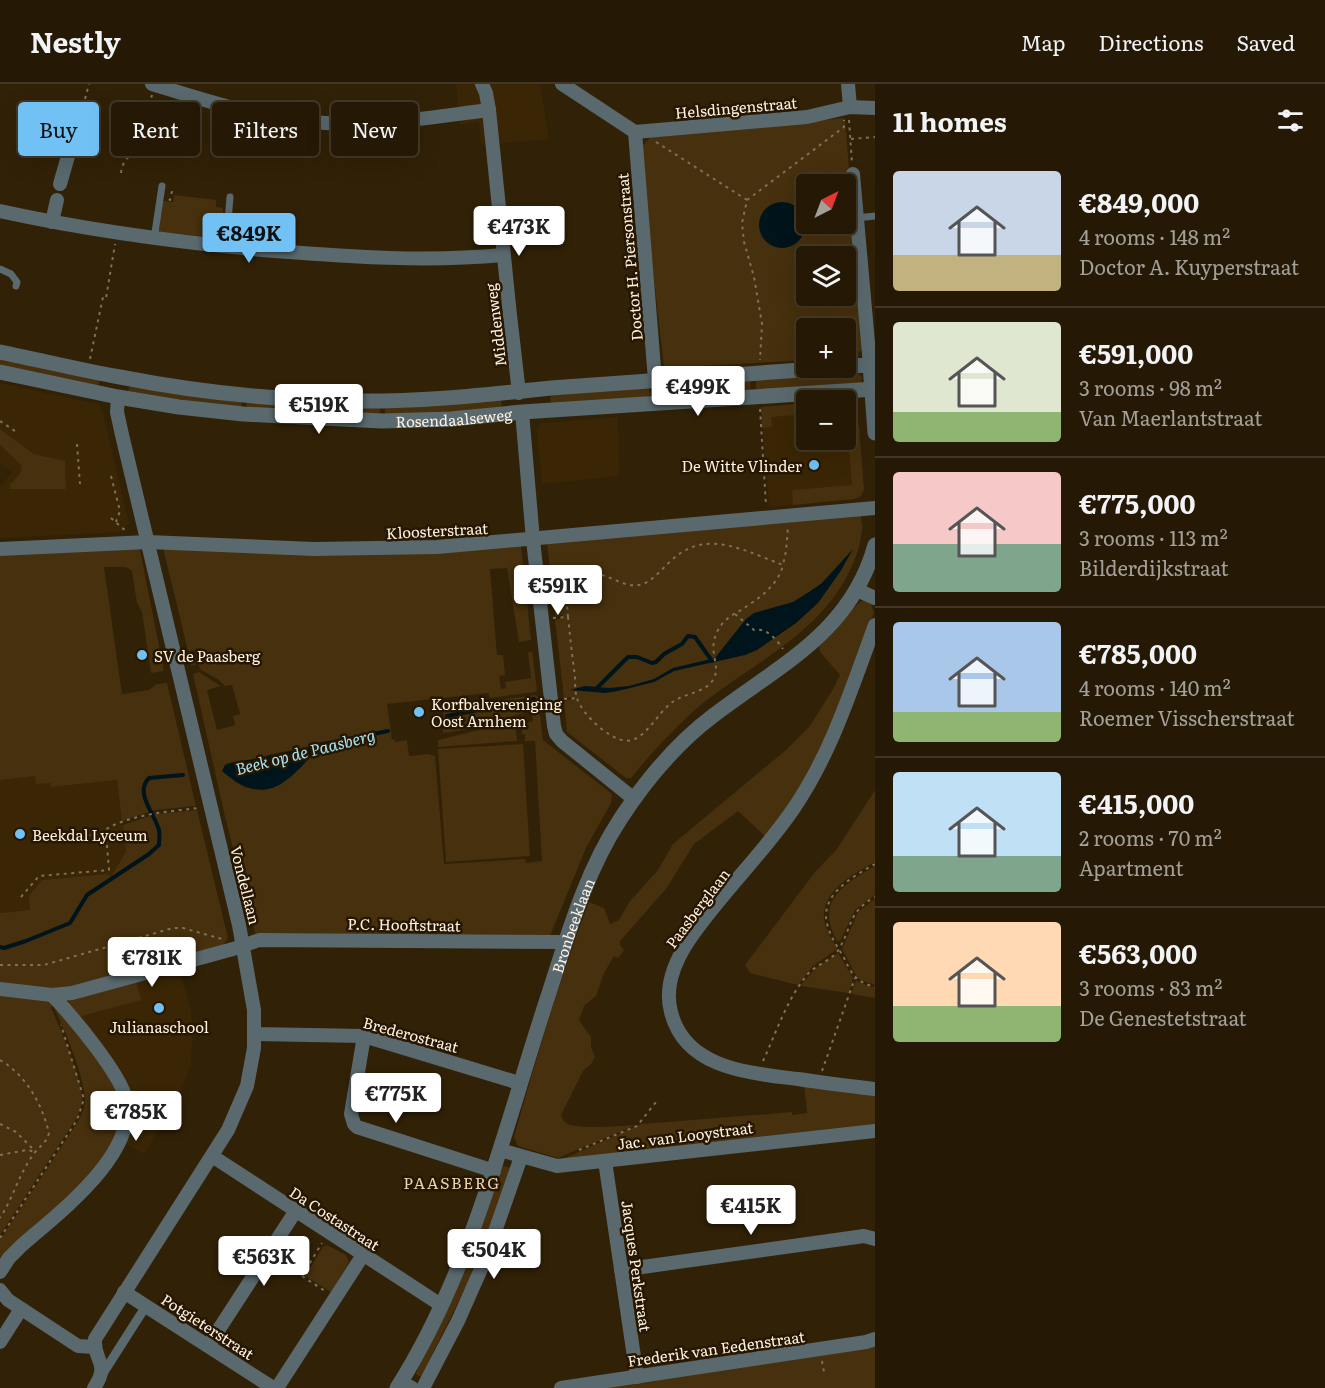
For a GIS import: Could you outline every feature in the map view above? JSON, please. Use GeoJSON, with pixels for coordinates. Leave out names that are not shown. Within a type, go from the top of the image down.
{"type":"FeatureCollection","features":[{"type":"Feature","properties":{"kind":"street"},"geometry":{"type":"LineString","coordinates":[[154,84],[255,113],[315,123],[397,121],[489,110]]}},
{"type":"Feature","properties":{"kind":"street","name":"Middenweg"},"geometry":{"type":"LineString","coordinates":[[482,84],[489,110],[519,393]]}},
{"type":"Feature","properties":{"kind":"street"},"geometry":{"type":"LineString","coordinates":[[562,84],[635,132]]}},
{"type":"Feature","properties":{"kind":"street"},"geometry":{"type":"LineString","coordinates":[[848,84],[850,107]]}},
{"type":"Feature","properties":{"kind":"street","name":"Helsdingenstraat"},"geometry":{"type":"LineString","coordinates":[[635,132],[807,117],[850,107],[875,108]]}},
{"type":"Feature","properties":{"kind":"street","name":"Doctor H. Piersonstraat"},"geometry":{"type":"LineString","coordinates":[[635,132],[655,380]]}},
{"type":"Feature","properties":{"kind":"street"},"geometry":{"type":"LineString","coordinates":[[60,184],[68,156]]}},
{"type":"Feature","properties":{"kind":"street"},"geometry":{"type":"LineString","coordinates":[[52,222],[57,200]]}},
{"type":"Feature","properties":{"kind":"street"},"geometry":{"type":"LineString","coordinates":[[0,210],[117,233],[326,255],[416,260],[503,255]]}},
{"type":"Feature","properties":{"kind":"street"},"geometry":{"type":"LineString","coordinates":[[856,218],[870,308],[875,433]]}},
{"type":"Feature","properties":{"kind":"street","name":"Rosendaalseweg"},"geometry":{"type":"LineString","coordinates":[[0,352],[122,378],[246,394],[344,400],[417,400],[796,370]]}},
{"type":"Feature","properties":{"kind":"street"},"geometry":{"type":"LineString","coordinates":[[856,366],[872,365]]}},
{"type":"Feature","properties":{"kind":"street","name":"Rosendaalseweg"},"geometry":{"type":"LineString","coordinates":[[0,372],[118,397],[243,414],[382,421],[451,419],[522,412],[874,389]]}},
{"type":"Feature","properties":{"kind":"street"},"geometry":{"type":"LineString","coordinates":[[118,397],[122,378]]}},
{"type":"Feature","properties":{"kind":"street"},"geometry":{"type":"LineString","coordinates":[[655,380],[657,404]]}},
{"type":"Feature","properties":{"kind":"street"},"geometry":{"type":"LineString","coordinates":[[519,393],[550,700],[556,734],[634,799]]}},
{"type":"Feature","properties":{"kind":"street","name":"Vondellaan"},"geometry":{"type":"LineString","coordinates":[[94,1347],[98,1331],[228,1130],[247,1086],[255,1034],[252,999],[238,947],[210,806],[119,420],[118,397]]}},
{"type":"Feature","properties":{"kind":"street","name":"Kloosterstraat"},"geometry":{"type":"LineString","coordinates":[[0,549],[131,542],[280,548],[437,548],[875,508]]}},
{"type":"Feature","properties":{"kind":"street","name":"Bronbeeklaan"},"geometry":{"type":"LineString","coordinates":[[403,1386],[460,1263],[494,1170],[519,1083],[565,942],[603,850],[634,799],[678,748],[712,716],[814,641],[838,618],[857,591],[875,545]]}},
{"type":"Feature","properties":{"kind":"street"},"geometry":{"type":"LineString","coordinates":[[857,591],[875,598]]}},
{"type":"Feature","properties":{"kind":"street","name":"Paasberglaan"},"geometry":{"type":"LineString","coordinates":[[875,625],[838,724],[815,773],[783,824],[690,938],[677,960],[669,983],[668,995],[678,1032],[704,1057],[719,1064],[757,1074],[875,1089]]}},
{"type":"Feature","properties":{"kind":"street","name":"P.C. Hooftstraat"},"geometry":{"type":"LineString","coordinates":[[0,989],[52,995],[92,988],[259,940],[565,942]]}},
{"type":"Feature","properties":{"kind":"street"},"geometry":{"type":"LineString","coordinates":[[0,1272],[21,1246],[99,1175],[116,1148],[126,1119],[126,1100],[115,1074],[52,995]]}},
{"type":"Feature","properties":{"kind":"street","name":"Brederostraat"},"geometry":{"type":"LineString","coordinates":[[255,1034],[364,1036],[519,1083]]}},
{"type":"Feature","properties":{"kind":"street"},"geometry":{"type":"LineString","coordinates":[[364,1036],[351,1114],[354,1124],[357,1127],[494,1170]]}},
{"type":"Feature","properties":{"kind":"street","name":"Jac. van Looystraat"},"geometry":{"type":"LineString","coordinates":[[500,1150],[557,1166],[875,1131]]}},
{"type":"Feature","properties":{"kind":"street","name":"Da Costastraat"},"geometry":{"type":"LineString","coordinates":[[212,1156],[441,1305]]}},
{"type":"Feature","properties":{"kind":"street"},"geometry":{"type":"LineString","coordinates":[[423,1388],[458,1321],[485,1260],[521,1157]]}},
{"type":"Feature","properties":{"kind":"street","name":"Jacques Perkstraat"},"geometry":{"type":"LineString","coordinates":[[605,1161],[637,1377]]}},
{"type":"Feature","properties":{"kind":"street"},"geometry":{"type":"LineString","coordinates":[[208,1346],[295,1212]]}},
{"type":"Feature","properties":{"kind":"street"},"geometry":{"type":"LineString","coordinates":[[621,1270],[864,1236],[875,1239]]}},
{"type":"Feature","properties":{"kind":"street"},"geometry":{"type":"LineString","coordinates":[[275,1388],[363,1255]]}},
{"type":"Feature","properties":{"kind":"street"},"geometry":{"type":"LineString","coordinates":[[0,1290],[8,1300],[78,1346],[94,1347],[99,1358],[99,1383]]}},
{"type":"Feature","properties":{"kind":"street","name":"Potgieterstraat"},"geometry":{"type":"LineString","coordinates":[[124,1292],[275,1388]]}},
{"type":"Feature","properties":{"kind":"street"},"geometry":{"type":"LineString","coordinates":[[99,1383],[146,1306]]}},
{"type":"Feature","properties":{"kind":"street"},"geometry":{"type":"LineString","coordinates":[[0,1342],[21,1309]]}},
{"type":"Feature","properties":{"kind":"street","name":"Frederik van Eedenstraat"},"geometry":{"type":"LineString","coordinates":[[561,1388],[875,1339]]}},
{"type":"Feature","properties":{"kind":"lane"},"geometry":{"type":"LineString","coordinates":[[154,238],[162,186]]}},
{"type":"Feature","properties":{"kind":"lane"},"geometry":{"type":"LineString","coordinates":[[226,246],[230,197]]}},
{"type":"Feature","properties":{"kind":"lane"},"geometry":{"type":"LineString","coordinates":[[856,218],[875,216]]}},
{"type":"Feature","properties":{"kind":"lane"},"geometry":{"type":"LineString","coordinates":[[0,269],[11,274],[17,282],[16,286]]}},
{"type":"Feature","properties":{"kind":"path"},"geometry":{"type":"LineString","coordinates":[[84,102],[89,84]]}},
{"type":"Feature","properties":{"kind":"path"},"geometry":{"type":"LineString","coordinates":[[121,173],[122,165],[127,157],[137,148],[154,84]]}},
{"type":"Feature","properties":{"kind":"path"},"geometry":{"type":"LineString","coordinates":[[850,107],[848,118],[853,174]]}},
{"type":"Feature","properties":{"kind":"path"},"geometry":{"type":"LineString","coordinates":[[760,367],[762,324],[742,224],[747,200],[844,127],[844,117],[850,107]]}},
{"type":"Feature","properties":{"kind":"path"},"geometry":{"type":"LineString","coordinates":[[850,139],[875,137]]}},
{"type":"Feature","properties":{"kind":"path"},"geometry":{"type":"LineString","coordinates":[[657,143],[747,200]]}},
{"type":"Feature","properties":{"kind":"path"},"geometry":{"type":"LineString","coordinates":[[92,348],[104,297],[106,298],[117,233]]}},
{"type":"Feature","properties":{"kind":"path"},"geometry":{"type":"LineString","coordinates":[[759,403],[767,518]]}},
{"type":"Feature","properties":{"kind":"path"},"geometry":{"type":"LineString","coordinates":[[0,421],[15,431]]}},
{"type":"Feature","properties":{"kind":"path"},"geometry":{"type":"LineString","coordinates":[[77,444],[80,484]]}},
{"type":"Feature","properties":{"kind":"path"},"geometry":{"type":"LineString","coordinates":[[111,476],[120,511],[116,522]]}},
{"type":"Feature","properties":{"kind":"path"},"geometry":{"type":"LineString","coordinates":[[783,565],[728,545],[713,544],[693,547],[678,554],[652,579],[640,585],[627,585],[601,573],[587,573],[581,576],[567,592],[577,698],[582,708],[604,731],[618,741],[630,741],[641,734],[669,704],[702,689],[711,682],[715,673],[712,641],[724,621],[770,588],[779,576],[783,565],[787,542],[788,516]]}},
{"type":"Feature","properties":{"kind":"path"},"geometry":{"type":"LineString","coordinates":[[111,518],[126,529],[131,542]]}},
{"type":"Feature","properties":{"kind":"path"},"geometry":{"type":"LineString","coordinates":[[735,614],[753,629],[762,630],[777,640]]}},
{"type":"Feature","properties":{"kind":"path"},"geometry":{"type":"LineString","coordinates":[[542,619],[568,617]]}},
{"type":"Feature","properties":{"kind":"path"},"geometry":{"type":"LineString","coordinates":[[98,834],[107,828],[157,812],[210,806]]}},
{"type":"Feature","properties":{"kind":"path"},"geometry":{"type":"LineString","coordinates":[[21,897],[39,876],[109,870],[106,834],[62,837],[48,833]]}},
{"type":"Feature","properties":{"kind":"path"},"geometry":{"type":"LineString","coordinates":[[875,864],[842,885],[828,906],[826,916],[827,924],[855,978],[875,987]]}},
{"type":"Feature","properties":{"kind":"path"},"geometry":{"type":"LineString","coordinates":[[757,1074],[799,986],[815,967],[839,949],[856,911],[875,897]]}},
{"type":"Feature","properties":{"kind":"path"},"geometry":{"type":"LineString","coordinates":[[0,965],[44,965],[152,934],[183,928],[217,937],[238,947]]}},
{"type":"Feature","properties":{"kind":"path"},"geometry":{"type":"LineString","coordinates":[[818,1082],[855,978]]}},
{"type":"Feature","properties":{"kind":"path"},"geometry":{"type":"LineString","coordinates":[[0,1238],[82,1109],[84,1099],[60,1024]]}},
{"type":"Feature","properties":{"kind":"path"},"geometry":{"type":"LineString","coordinates":[[0,1060],[10,1065],[23,1079],[41,1107],[49,1133],[43,1146],[26,1167],[9,1205],[0,1218]]}},
{"type":"Feature","properties":{"kind":"path"},"geometry":{"type":"LineString","coordinates":[[574,1152],[637,1126],[656,1102]]}},
{"type":"Feature","properties":{"kind":"path"},"geometry":{"type":"LineString","coordinates":[[0,1124],[16,1132],[36,1152]]}},
{"type":"Feature","properties":{"kind":"path"},"geometry":{"type":"LineString","coordinates":[[0,1155],[27,1150],[36,1152]]}},
{"type":"Feature","properties":{"kind":"path"},"geometry":{"type":"LineString","coordinates":[[302,1276],[328,1233]]}},
{"type":"Feature","properties":{"kind":"path"},"geometry":{"type":"LineString","coordinates":[[268,1253],[335,1298]]}},
{"type":"Feature","properties":{"kind":"path"},"geometry":{"type":"LineString","coordinates":[[821,1355],[824,1372]]}},
{"type":"Feature","properties":{"kind":"shaded area"},"geometry":{"type":"Polygon","coordinates":[[[456,84],[540,84],[549,139],[481,145],[479,122],[460,125],[456,84]]]}},
{"type":"Feature","properties":{"kind":"shaded area"},"geometry":{"type":"Polygon","coordinates":[[[845,118],[849,174],[796,174],[796,208],[786,203],[766,241],[773,246],[796,232],[796,234],[854,234],[855,246],[796,246],[796,306],[856,306],[856,259],[863,349],[856,355],[856,318],[796,318],[796,361],[664,368],[641,162],[642,146],[653,135],[845,118]]]}},
{"type":"Feature","properties":{"kind":"shaded area"},"geometry":{"type":"Polygon","coordinates":[[[174,195],[216,200],[216,207],[223,208],[222,238],[158,232],[163,201],[173,202],[174,195]]]}},
{"type":"Feature","properties":{"kind":"shaded area"},"geometry":{"type":"Polygon","coordinates":[[[0,356],[100,378],[98,388],[0,368],[0,356]]]}},
{"type":"Feature","properties":{"kind":"shaded area"},"geometry":{"type":"Polygon","coordinates":[[[856,372],[862,377],[861,384],[756,395],[756,378],[796,375],[796,378],[856,378],[856,372]]]}},
{"type":"Feature","properties":{"kind":"shaded area"},"geometry":{"type":"Polygon","coordinates":[[[750,378],[751,395],[663,396],[662,393],[664,386],[750,378]]]}},
{"type":"Feature","properties":{"kind":"shaded area"},"geometry":{"type":"Polygon","coordinates":[[[0,383],[98,404],[102,410],[129,523],[122,532],[0,538],[0,487],[12,472],[0,464],[0,445],[22,466],[20,473],[10,485],[66,488],[65,461],[34,454],[0,429],[0,383]]]}},
{"type":"Feature","properties":{"kind":"shaded area"},"geometry":{"type":"Polygon","coordinates":[[[130,385],[242,399],[241,409],[128,391],[130,385]]]}},
{"type":"Feature","properties":{"kind":"shaded area"},"geometry":{"type":"Polygon","coordinates":[[[648,387],[651,394],[649,397],[551,406],[550,392],[648,387]]]}},
{"type":"Feature","properties":{"kind":"shaded area"},"geometry":{"type":"Polygon","coordinates":[[[501,399],[502,409],[385,417],[385,407],[501,399]]]}},
{"type":"Feature","properties":{"kind":"shaded area"},"geometry":{"type":"Polygon","coordinates":[[[247,400],[380,406],[380,417],[246,410],[247,400]]]}},
{"type":"Feature","properties":{"kind":"shaded area","name":"De Witte Vlinder"},"geometry":{"type":"Polygon","coordinates":[[[796,404],[796,450],[856,450],[856,419],[859,426],[864,490],[861,496],[854,499],[769,507],[761,407],[796,404]]]}},
{"type":"Feature","properties":{"kind":"shaded area"},"geometry":{"type":"Polygon","coordinates":[[[796,404],[796,415],[771,417],[772,427],[762,428],[761,407],[796,404]]]}},
{"type":"Feature","properties":{"kind":"shaded area"},"geometry":{"type":"Polygon","coordinates":[[[618,417],[619,476],[542,484],[537,432],[537,427],[541,423],[618,417]]]}},
{"type":"Feature","properties":{"kind":"shaded area"},"geometry":{"type":"Polygon","coordinates":[[[856,420],[859,426],[864,490],[861,496],[854,499],[793,505],[792,490],[852,485],[849,450],[856,450],[856,420]]]}},
{"type":"Feature","properties":{"kind":"shaded area"},"geometry":{"type":"Polygon","coordinates":[[[0,429],[34,454],[65,461],[66,489],[10,489],[10,485],[20,473],[22,466],[0,445],[0,429]]]}},
{"type":"Feature","properties":{"kind":"shaded area"},"geometry":{"type":"Polygon","coordinates":[[[861,513],[862,528],[856,557],[839,589],[824,609],[786,644],[703,703],[666,738],[631,778],[626,778],[567,732],[564,701],[574,699],[573,697],[564,698],[555,620],[562,618],[562,615],[555,616],[547,543],[861,513]]]}},
{"type":"Feature","properties":{"kind":"shaded area"},"geometry":{"type":"Polygon","coordinates":[[[521,545],[531,640],[519,642],[507,568],[490,569],[497,655],[503,655],[505,675],[499,676],[501,689],[506,688],[505,682],[531,678],[528,653],[532,651],[537,690],[490,698],[488,693],[387,704],[392,740],[395,739],[395,742],[407,740],[409,756],[428,754],[435,756],[444,864],[525,859],[526,863],[542,861],[535,741],[525,741],[525,734],[522,735],[522,719],[525,724],[533,721],[532,716],[540,714],[543,740],[612,794],[611,803],[586,848],[550,936],[255,933],[225,817],[193,674],[199,672],[221,686],[207,690],[217,730],[235,725],[233,716],[240,714],[232,685],[225,686],[201,670],[198,664],[191,666],[190,660],[196,658],[196,650],[188,651],[163,548],[521,545]],[[320,745],[230,763],[234,781],[246,788],[281,784],[320,745]]]}},
{"type":"Feature","properties":{"kind":"shaded area"},"geometry":{"type":"Polygon","coordinates":[[[135,547],[140,550],[164,671],[151,673],[142,612],[137,603],[132,571],[126,567],[104,567],[122,694],[149,690],[157,684],[167,683],[196,806],[155,810],[122,821],[117,780],[51,787],[50,783],[36,784],[35,776],[0,780],[0,554],[135,547]]]}},
{"type":"Feature","properties":{"kind":"shaded area"},"geometry":{"type":"Polygon","coordinates":[[[864,600],[871,604],[874,613],[833,722],[802,786],[766,837],[738,811],[694,844],[666,889],[620,941],[624,950],[618,958],[614,956],[604,973],[596,996],[584,1006],[579,1020],[591,1037],[591,1047],[595,1057],[583,1071],[561,1115],[568,1124],[578,1126],[636,1125],[558,1158],[518,1146],[514,1137],[531,1078],[558,989],[589,902],[604,908],[610,924],[619,920],[630,901],[658,870],[673,844],[786,750],[810,726],[840,675],[820,652],[819,646],[864,600]]]}},
{"type":"Feature","properties":{"kind":"shaded area"},"geometry":{"type":"Polygon","coordinates":[[[535,695],[538,697],[538,709],[463,730],[443,733],[444,710],[535,695]]]}},
{"type":"Feature","properties":{"kind":"shaded area"},"geometry":{"type":"Polygon","coordinates":[[[515,721],[517,741],[438,747],[438,740],[515,721]]]}},
{"type":"Feature","properties":{"kind":"shaded area"},"geometry":{"type":"Polygon","coordinates":[[[523,744],[530,856],[446,862],[438,749],[523,744]]]}},
{"type":"Feature","properties":{"kind":"shaded area","name":"Beekdal Lyceum"},"geometry":{"type":"Polygon","coordinates":[[[35,776],[50,783],[51,787],[118,780],[126,852],[110,877],[107,874],[42,880],[31,910],[0,913],[0,780],[35,776]]]}},
{"type":"Feature","properties":{"kind":"shaded area"},"geometry":{"type":"Polygon","coordinates":[[[875,790],[875,862],[841,884],[828,899],[825,908],[825,922],[836,950],[813,966],[798,985],[750,973],[745,965],[815,872],[837,849],[875,790]]]}},
{"type":"Feature","properties":{"kind":"shaded area"},"geometry":{"type":"Polygon","coordinates":[[[197,810],[228,938],[221,948],[90,984],[58,990],[0,982],[0,913],[30,910],[29,896],[42,880],[107,874],[111,876],[126,852],[123,825],[156,814],[197,810]]]}},
{"type":"Feature","properties":{"kind":"shaded area"},"geometry":{"type":"Polygon","coordinates":[[[875,866],[875,895],[855,910],[840,941],[837,941],[829,915],[831,905],[836,896],[852,880],[875,866]]]}},
{"type":"Feature","properties":{"kind":"shaded area"},"geometry":{"type":"Polygon","coordinates":[[[875,899],[875,985],[857,977],[842,949],[858,912],[875,899]]]}},
{"type":"Feature","properties":{"kind":"shaded area"},"geometry":{"type":"Polygon","coordinates":[[[838,953],[853,978],[849,993],[800,986],[816,968],[838,953]]]}},
{"type":"Feature","properties":{"kind":"shaded area"},"geometry":{"type":"Polygon","coordinates":[[[179,969],[191,1009],[193,1025],[191,1065],[180,1093],[144,1154],[123,1142],[75,1018],[140,1000],[136,981],[179,969]]]}},
{"type":"Feature","properties":{"kind":"shaded area"},"geometry":{"type":"Polygon","coordinates":[[[136,981],[141,1000],[75,1018],[67,1005],[72,998],[136,981]]]}},
{"type":"Feature","properties":{"kind":"shaded area"},"geometry":{"type":"Polygon","coordinates":[[[856,981],[875,988],[875,998],[851,994],[856,981]]]}},
{"type":"Feature","properties":{"kind":"shaded area"},"geometry":{"type":"Polygon","coordinates":[[[0,993],[47,999],[53,1004],[51,1008],[75,1068],[82,1101],[76,1119],[0,1235],[0,993]]]}},
{"type":"Feature","properties":{"kind":"shaded area"},"geometry":{"type":"Polygon","coordinates":[[[56,1006],[119,1089],[121,1125],[103,1161],[0,1263],[0,1240],[79,1120],[84,1107],[85,1098],[81,1076],[54,1008],[56,1006]]]}},
{"type":"Feature","properties":{"kind":"shaded area"},"geometry":{"type":"Polygon","coordinates":[[[804,1084],[875,1094],[875,1127],[563,1159],[641,1124],[792,1112],[792,1115],[807,1113],[804,1084]]]}},
{"type":"Feature","properties":{"kind":"shaded area"},"geometry":{"type":"Polygon","coordinates":[[[501,1165],[514,1169],[471,1276],[423,1378],[415,1374],[418,1370],[415,1368],[501,1165]]]}},
{"type":"Feature","properties":{"kind":"shaded area"},"geometry":{"type":"Polygon","coordinates":[[[327,1245],[346,1255],[349,1262],[331,1292],[305,1276],[323,1247],[327,1245]]]}},
{"type":"Feature","properties":{"kind":"shaded area"},"geometry":{"type":"Polygon","coordinates":[[[875,1344],[875,1388],[590,1388],[875,1344]]]}},
{"type":"Feature","properties":{"kind":"water"},"geometry":{"type":"Polygon","coordinates":[[[782,202],[796,208],[796,234],[803,234],[791,246],[782,248],[773,246],[761,234],[759,225],[761,216],[773,204],[782,202]]]}},
{"type":"Feature","properties":{"kind":"water"},"geometry":{"type":"Polygon","coordinates":[[[853,549],[818,603],[796,623],[757,650],[745,655],[674,671],[654,682],[618,691],[605,693],[570,690],[585,686],[610,688],[629,686],[654,679],[673,668],[715,658],[746,619],[754,613],[793,602],[809,592],[822,583],[853,549]]]}},
{"type":"Feature","properties":{"kind":"water"},"geometry":{"type":"Polygon","coordinates":[[[321,745],[288,779],[265,790],[252,789],[238,783],[222,771],[225,765],[233,762],[321,745]]]}},
{"type":"Feature","properties":{"kind":"waterway","name":"Beek op de Paasberg"},"geometry":{"type":"LineString","coordinates":[[597,688],[628,657],[656,662],[664,654],[682,644],[688,636],[695,637],[712,661]]}},
{"type":"Feature","properties":{"kind":"waterway","name":"Beek op de Paasberg"},"geometry":{"type":"LineString","coordinates":[[447,716],[534,699]]}},
{"type":"Feature","properties":{"kind":"waterway","name":"Beek op de Paasberg"},"geometry":{"type":"LineString","coordinates":[[319,745],[388,731]]}},
{"type":"Feature","properties":{"kind":"waterway","name":"Beek op de Paasberg"},"geometry":{"type":"LineString","coordinates":[[0,947],[4,948],[26,941],[70,923],[87,895],[159,845],[159,830],[147,804],[145,784],[149,778],[183,775]]}},
{"type":"Feature","properties":{"kind":"place","name":"De Witte Vlinder"},"geometry":{"type":"Point","coordinates":[814,465]}},
{"type":"Feature","properties":{"kind":"place","name":"SV de Paasberg"},"geometry":{"type":"Point","coordinates":[142,655]}},
{"type":"Feature","properties":{"kind":"place","name":"Korfbalvereniging Oost Arnhem"},"geometry":{"type":"Point","coordinates":[419,712]}},
{"type":"Feature","properties":{"kind":"place","name":"Beekdal Lyceum"},"geometry":{"type":"Point","coordinates":[20,834]}},
{"type":"Feature","properties":{"kind":"place","name":"Julianaschool"},"geometry":{"type":"Point","coordinates":[159,1008]}},
{"type":"Feature","properties":{"kind":"district","name":"PAASBERG"},"geometry":{"type":"Point","coordinates":[452,1182]}}]}
